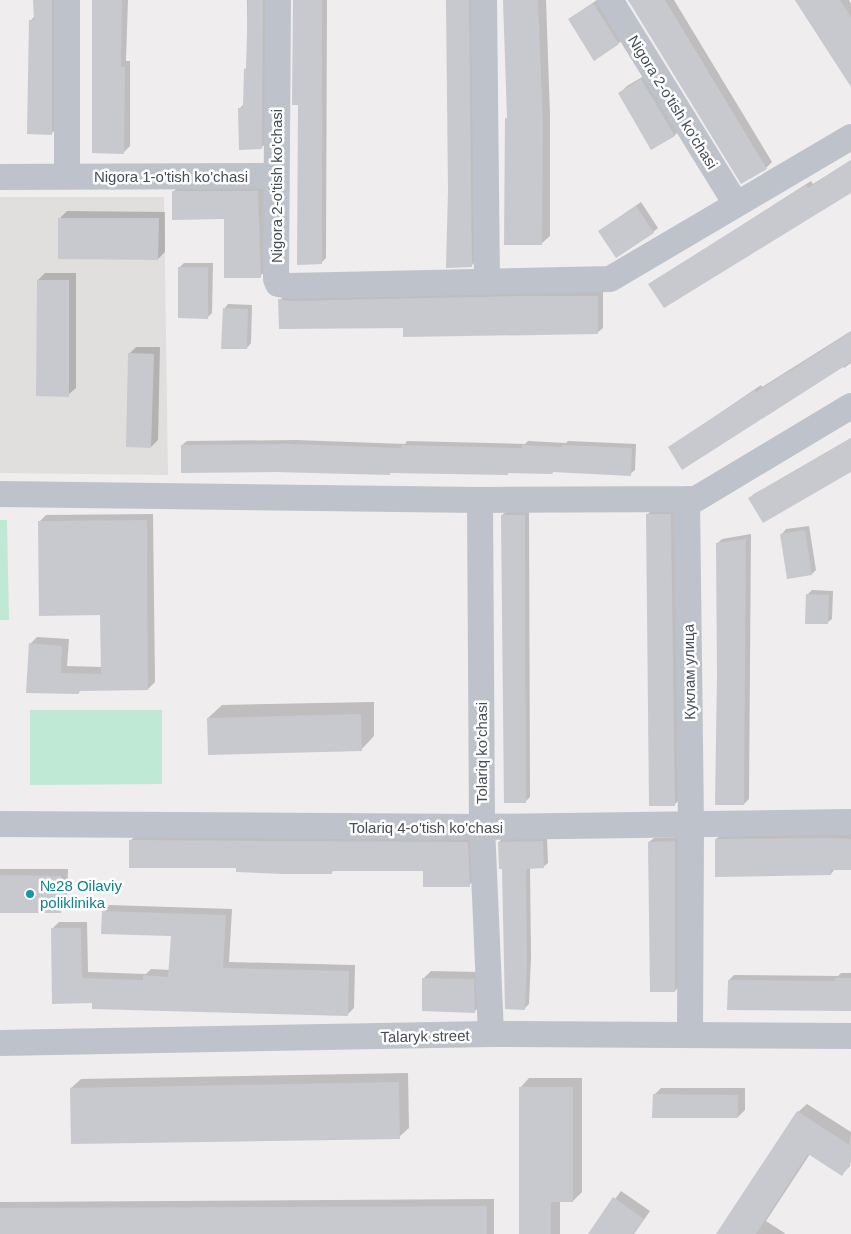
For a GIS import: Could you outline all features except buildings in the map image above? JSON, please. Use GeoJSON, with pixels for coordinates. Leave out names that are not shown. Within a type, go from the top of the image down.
{"type":"FeatureCollection","features":[{"type":"Feature","properties":{"kind":"street"},"geometry":{"type":"LineString","coordinates":[[67,0],[67,176]]}},
{"type":"Feature","properties":{"kind":"street","name":"Nigora 2-o'tish ko'chasi"},"geometry":{"type":"LineString","coordinates":[[278,0],[275,176],[276,279],[278,284],[290,286],[610,279],[851,136]]}},
{"type":"Feature","properties":{"kind":"street"},"geometry":{"type":"LineString","coordinates":[[484,0],[487,282]]}},
{"type":"Feature","properties":{"kind":"street","name":"Nigora 2-o'tish ko'chasi"},"geometry":{"type":"LineString","coordinates":[[610,0],[736,204]]}},
{"type":"Feature","properties":{"kind":"street","name":"Nigora 1-o'tish ko'chasi"},"geometry":{"type":"LineString","coordinates":[[0,176],[275,176]]}},
{"type":"Feature","properties":{"kind":"street"},"geometry":{"type":"LineString","coordinates":[[0,494],[480,500],[696,499],[851,406]]}},
{"type":"Feature","properties":{"kind":"street","name":"Куклам улица"},"geometry":{"type":"LineString","coordinates":[[687,499],[690,1035]]}},
{"type":"Feature","properties":{"kind":"street","name":"Tolariq ko'chasi"},"geometry":{"type":"LineString","coordinates":[[480,500],[482,827],[491,1034]]}},
{"type":"Feature","properties":{"kind":"street","name":"Tolariq 4-o'tish ko'chasi"},"geometry":{"type":"LineString","coordinates":[[0,824],[482,827],[690,826],[851,822]]}},
{"type":"Feature","properties":{"kind":"street","name":"Talaryk street"},"geometry":{"type":"LineString","coordinates":[[0,1043],[491,1034],[851,1036]]}},
{"type":"Feature","properties":{"kind":"shaded area"},"geometry":{"type":"Polygon","coordinates":[[[0,197],[164,197],[168,475],[0,473],[0,197]]]}},
{"type":"Feature","properties":{"kind":"green space"},"geometry":{"type":"Polygon","coordinates":[[[0,520],[7,520],[9,620],[0,620],[0,520]]]}},
{"type":"Feature","properties":{"kind":"green space"},"geometry":{"type":"Polygon","coordinates":[[[30,710],[162,710],[162,784],[30,785],[30,710]]]}},
{"type":"Feature","properties":{"kind":"place","name":"№28 Oilaviy poliklinika"},"geometry":{"type":"Point","coordinates":[30,894]}}]}
